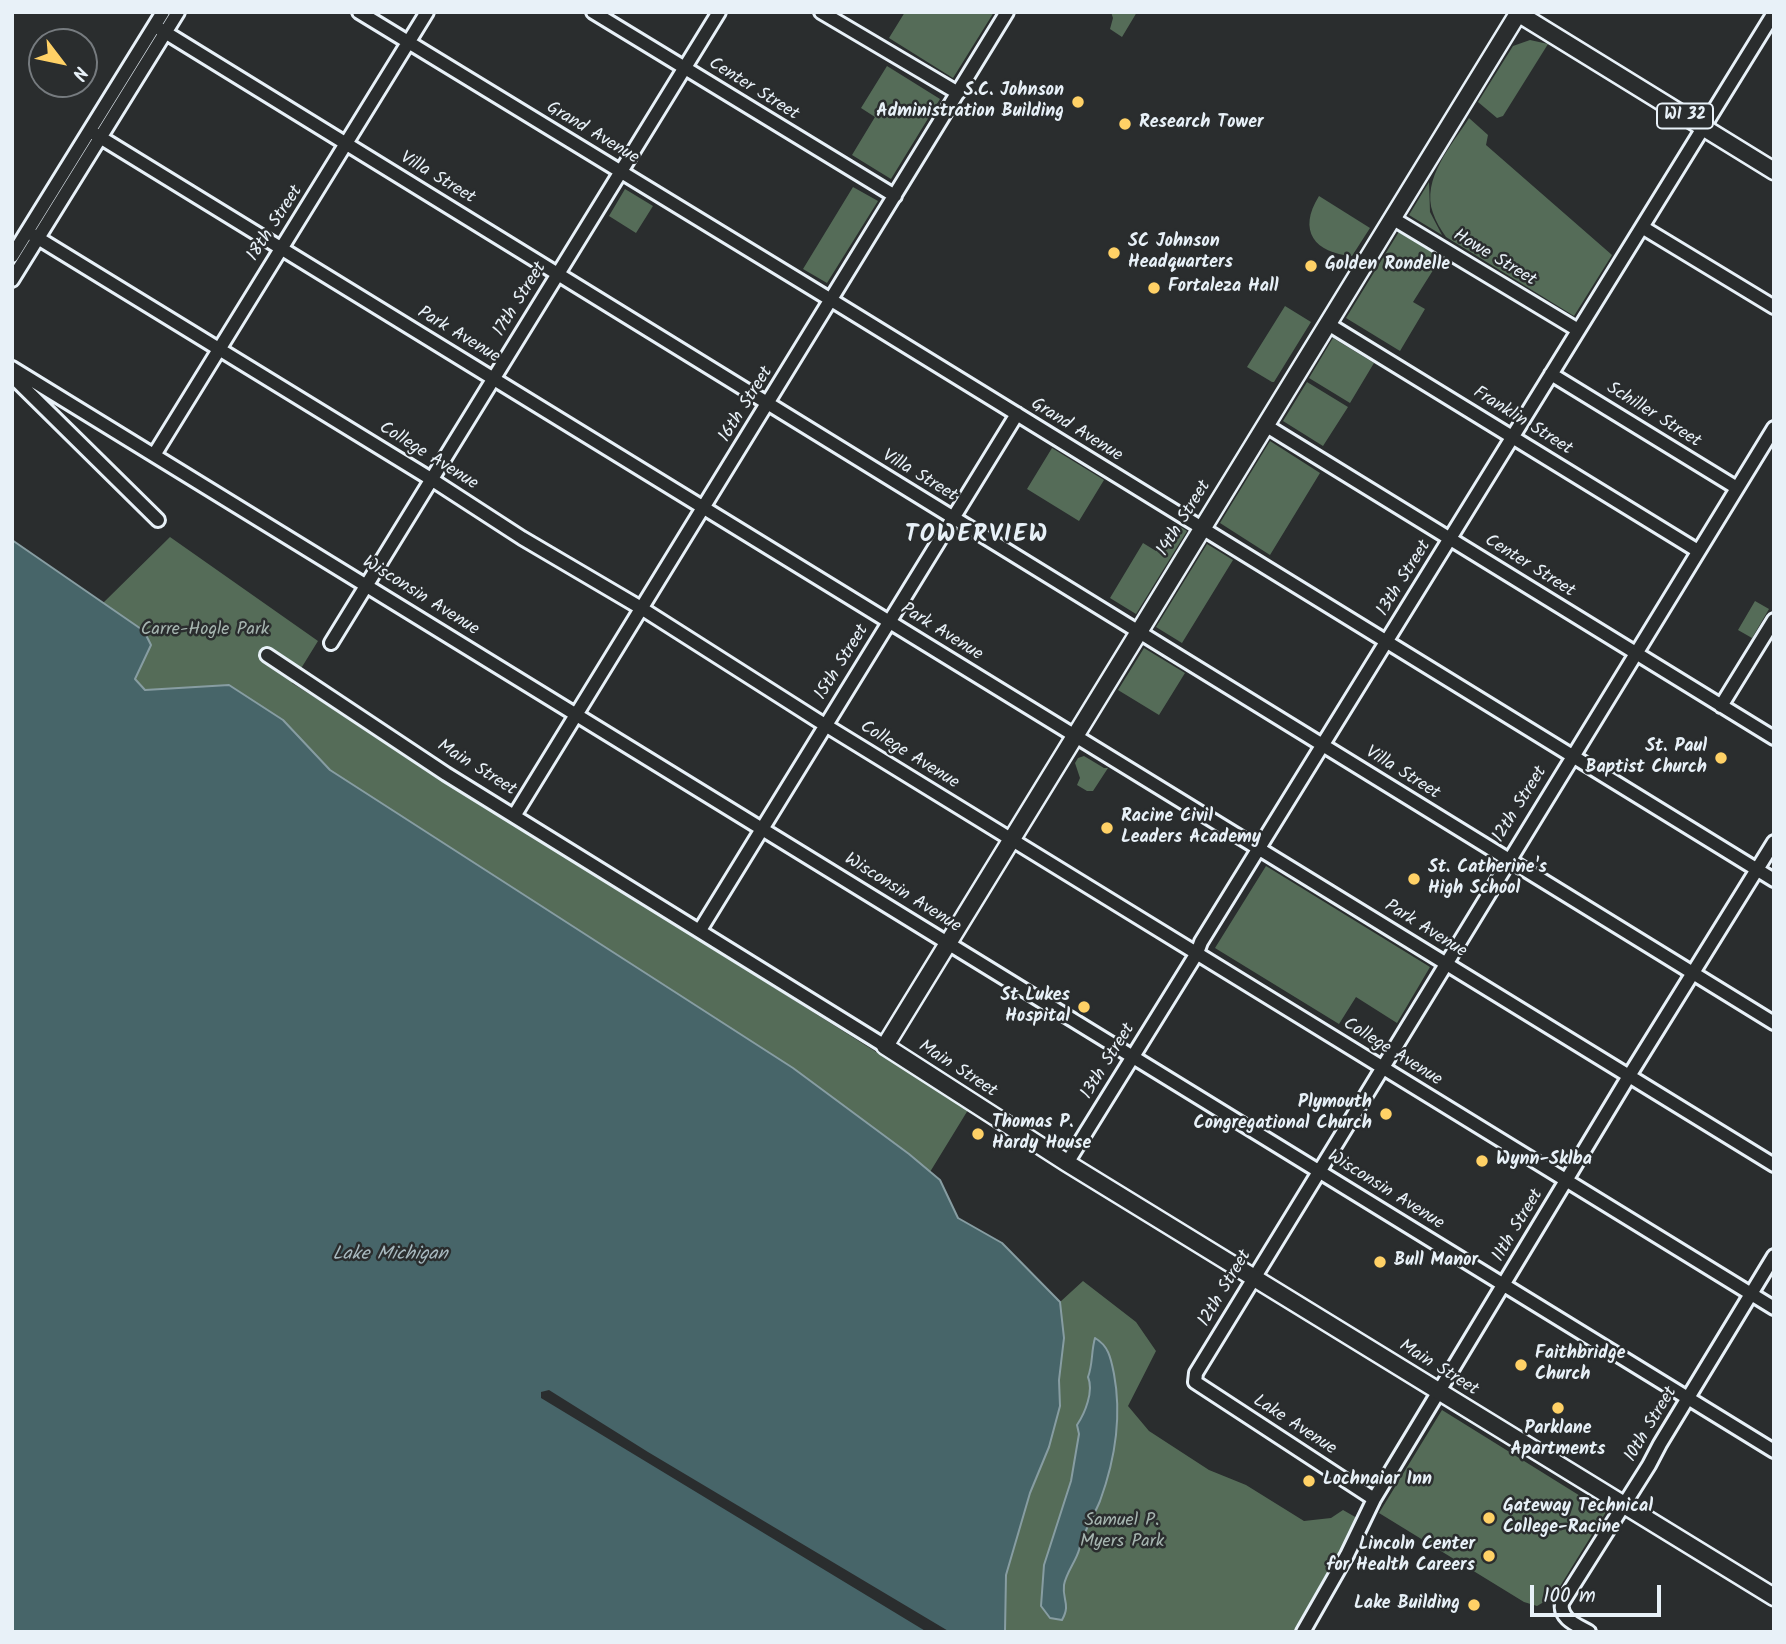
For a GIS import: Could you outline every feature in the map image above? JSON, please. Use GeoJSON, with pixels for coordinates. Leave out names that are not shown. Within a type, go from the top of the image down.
{"type":"FeatureCollection","features":[{"type":"Feature","properties":{"kind":"main road","name":"WI 32"},"geometry":{"type":"LineString","coordinates":[[1517,13],[1774,171]]}},
{"type":"Feature","properties":{"kind":"main road","name":"14th Street"},"geometry":{"type":"LineString","coordinates":[[885,1046],[1517,13]]}},
{"type":"Feature","properties":{"kind":"main road","name":"Main Street"},"geometry":{"type":"LineString","coordinates":[[885,1046],[1067,1163],[1774,1597]]}},
{"type":"Feature","properties":{"kind":"street"},"geometry":{"type":"LineString","coordinates":[[160,30],[163,12]]}},
{"type":"Feature","properties":{"kind":"street"},"geometry":{"type":"LineString","coordinates":[[12,280],[33,235],[95,134],[160,30],[178,12]]}},
{"type":"Feature","properties":{"kind":"street","name":"Grand Avenue"},"geometry":{"type":"LineString","coordinates":[[359,12],[1774,880]]}},
{"type":"Feature","properties":{"kind":"street","name":"18th Street"},"geometry":{"type":"LineString","coordinates":[[154,454],[427,12]]}},
{"type":"Feature","properties":{"kind":"street","name":"Center Street"},"geometry":{"type":"LineString","coordinates":[[593,12],[895,197]]}},
{"type":"Feature","properties":{"kind":"street","name":"17th Street"},"geometry":{"type":"LineString","coordinates":[[331,643],[719,12]]}},
{"type":"Feature","properties":{"kind":"street"},"geometry":{"type":"LineString","coordinates":[[821,12],[958,93]]}},
{"type":"Feature","properties":{"kind":"street","name":"16th Street"},"geometry":{"type":"LineString","coordinates":[[514,816],[1007,12]]}},
{"type":"Feature","properties":{"kind":"street","name":"13th Street"},"geometry":{"type":"LineString","coordinates":[[1067,1163],[1774,13]]}},
{"type":"Feature","properties":{"kind":"street","name":"Villa Street"},"geometry":{"type":"LineString","coordinates":[[160,30],[1774,1023]]}},
{"type":"Feature","properties":{"kind":"street","name":"Park Avenue"},"geometry":{"type":"LineString","coordinates":[[95,134],[1774,1166]]}},
{"type":"Feature","properties":{"kind":"street","name":"Howe Street"},"geometry":{"type":"LineString","coordinates":[[1392,218],[1578,330]]}},
{"type":"Feature","properties":{"kind":"street"},"geometry":{"type":"LineString","coordinates":[[1642,227],[1774,307]]}},
{"type":"Feature","properties":{"kind":"street"},"geometry":{"type":"LineString","coordinates":[[12,257],[33,235]]}},
{"type":"Feature","properties":{"kind":"street","name":"College Avenue"},"geometry":{"type":"LineString","coordinates":[[33,235],[1774,1308]]}},
{"type":"Feature","properties":{"kind":"street","name":"Franklin Street"},"geometry":{"type":"LineString","coordinates":[[1328,324],[1698,551]]}},
{"type":"Feature","properties":{"kind":"street","name":"Wisconsin Avenue"},"geometry":{"type":"LineString","coordinates":[[12,368],[1774,1451]]}},
{"type":"Feature","properties":{"kind":"street","name":"Schiller Street"},"geometry":{"type":"LineString","coordinates":[[1552,374],[1737,488]]}},
{"type":"Feature","properties":{"kind":"street"},"geometry":{"type":"LineString","coordinates":[[12,376],[158,520]]}},
{"type":"Feature","properties":{"kind":"street"},"geometry":{"type":"LineString","coordinates":[[53,416],[52,411],[60,397]]}},
{"type":"Feature","properties":{"kind":"street","name":"15th Street"},"geometry":{"type":"LineString","coordinates":[[700,930],[1017,414]]}},
{"type":"Feature","properties":{"kind":"street","name":"Center Street"},"geometry":{"type":"LineString","coordinates":[[1265,425],[1774,738]]}},
{"type":"Feature","properties":{"kind":"street","name":"12th Street"},"geometry":{"type":"LineString","coordinates":[[1195,1382],[1196,1373],[1318,1170],[1774,428]]}},
{"type":"Feature","properties":{"kind":"street"},"geometry":{"type":"LineString","coordinates":[[1721,706],[1774,620]]}},
{"type":"Feature","properties":{"kind":"street","name":"Main Street"},"geometry":{"type":"LineString","coordinates":[[267,655],[401,745],[885,1046]]}},
{"type":"Feature","properties":{"kind":"street","name":"11th Street"},"geometry":{"type":"LineString","coordinates":[[1303,1632],[1348,1555],[1374,1499],[1629,1076],[1774,842]]}},
{"type":"Feature","properties":{"kind":"street","name":"10th Street"},"geometry":{"type":"LineString","coordinates":[[1589,1632],[1561,1611],[1564,1600],[1774,1256]]}},
{"type":"Feature","properties":{"kind":"street","name":"Lake Avenue"},"geometry":{"type":"LineString","coordinates":[[1195,1382],[1374,1499]]}},
{"type":"Feature","properties":{"kind":"green space"},"geometry":{"type":"Polygon","coordinates":[[[905,12],[994,12],[953,78],[889,38],[905,12]]]}},
{"type":"Feature","properties":{"kind":"green space"},"geometry":{"type":"Polygon","coordinates":[[[1111,12],[1137,12],[1122,37],[1110,29],[1113,18],[1111,12]]]}},
{"type":"Feature","properties":{"kind":"green space"},"geometry":{"type":"Polygon","coordinates":[[[1530,40],[1548,44],[1503,116],[1497,118],[1478,102],[1513,46],[1530,40]]]}},
{"type":"Feature","properties":{"kind":"green space"},"geometry":{"type":"Polygon","coordinates":[[[887,66],[940,99],[891,179],[852,155],[875,117],[861,108],[887,66]]]}},
{"type":"Feature","properties":{"kind":"green space"},"geometry":{"type":"Polygon","coordinates":[[[1469,118],[1488,135],[1486,145],[1612,255],[1574,316],[1446,237],[1437,223],[1430,200],[1431,188],[1440,163],[1469,118]]]}},
{"type":"Feature","properties":{"kind":"green space"},"geometry":{"type":"Polygon","coordinates":[[[1429,182],[1430,212],[1442,235],[1409,215],[1429,182]]]}},
{"type":"Feature","properties":{"kind":"green space"},"geometry":{"type":"Polygon","coordinates":[[[853,187],[878,201],[827,283],[803,269],[853,187]]]}},
{"type":"Feature","properties":{"kind":"green space"},"geometry":{"type":"Polygon","coordinates":[[[625,189],[653,206],[636,233],[609,216],[625,189]]]}},
{"type":"Feature","properties":{"kind":"green space"},"geometry":{"type":"Polygon","coordinates":[[[1319,196],[1370,228],[1352,256],[1328,250],[1313,238],[1310,220],[1319,196]]]}},
{"type":"Feature","properties":{"kind":"green space"},"geometry":{"type":"Polygon","coordinates":[[[1400,230],[1442,256],[1413,302],[1425,309],[1400,351],[1346,318],[1400,230]]]}},
{"type":"Feature","properties":{"kind":"green space"},"geometry":{"type":"Polygon","coordinates":[[[1285,306],[1311,322],[1272,382],[1247,367],[1285,306]]]}},
{"type":"Feature","properties":{"kind":"green space"},"geometry":{"type":"Polygon","coordinates":[[[1333,338],[1374,363],[1350,403],[1309,378],[1333,338]]]}},
{"type":"Feature","properties":{"kind":"green space"},"geometry":{"type":"Polygon","coordinates":[[[1307,382],[1348,407],[1323,446],[1283,421],[1307,382]]]}},
{"type":"Feature","properties":{"kind":"green space"},"geometry":{"type":"Polygon","coordinates":[[[1270,441],[1320,473],[1270,555],[1220,523],[1270,441]]]}},
{"type":"Feature","properties":{"kind":"green space"},"geometry":{"type":"Polygon","coordinates":[[[1052,448],[1104,480],[1079,521],[1027,489],[1052,448]]]}},
{"type":"Feature","properties":{"kind":"green space"},"geometry":{"type":"Polygon","coordinates":[[[1174,523],[1187,531],[1136,614],[1110,598],[1143,543],[1156,551],[1174,523]]]}},
{"type":"Feature","properties":{"kind":"green space","name":"Carre-Hogle Park"},"geometry":{"type":"Polygon","coordinates":[[[170,537],[318,641],[292,683],[968,1110],[930,1172],[793,1068],[330,770],[283,720],[229,685],[145,690],[135,679],[103,603],[170,537]]]}},
{"type":"Feature","properties":{"kind":"green space"},"geometry":{"type":"Polygon","coordinates":[[[1207,544],[1233,560],[1182,643],[1156,627],[1207,544]]]}},
{"type":"Feature","properties":{"kind":"green space"},"geometry":{"type":"Polygon","coordinates":[[[1755,601],[1769,609],[1752,638],[1738,630],[1755,601]]]}},
{"type":"Feature","properties":{"kind":"green space"},"geometry":{"type":"Polygon","coordinates":[[[1144,648],[1185,673],[1159,715],[1118,690],[1144,648]]]}},
{"type":"Feature","properties":{"kind":"green space"},"geometry":{"type":"Polygon","coordinates":[[[1084,756],[1108,768],[1093,791],[1087,791],[1077,785],[1080,778],[1075,763],[1078,758],[1084,756]]]}},
{"type":"Feature","properties":{"kind":"green space"},"geometry":{"type":"Polygon","coordinates":[[[1266,866],[1430,967],[1397,1023],[1356,997],[1339,1024],[1215,948],[1266,866]]]}},
{"type":"Feature","properties":{"kind":"green space","name":"Samuel P. Myers Park"},"geometry":{"type":"Polygon","coordinates":[[[1083,1281],[1136,1322],[1156,1351],[1128,1406],[1149,1431],[1209,1470],[1246,1485],[1304,1521],[1331,1518],[1343,1510],[1364,1522],[1303,1632],[1005,1632],[1006,1575],[1060,1406],[1059,1380],[1064,1338],[1060,1302],[1083,1281]]]}},
{"type":"Feature","properties":{"kind":"green space"},"geometry":{"type":"Polygon","coordinates":[[[1442,1410],[1606,1512],[1554,1596],[1537,1606],[1524,1602],[1379,1513],[1442,1410]]]}},
{"type":"Feature","properties":{"kind":"water","name":"Lake Michigan"},"geometry":{"type":"Polygon","coordinates":[[[12,540],[144,631],[151,645],[135,679],[145,690],[229,685],[283,720],[330,770],[793,1068],[909,1154],[940,1180],[958,1218],[1002,1243],[1060,1302],[1064,1338],[1059,1380],[1060,1406],[1006,1575],[1005,1632],[12,1632],[12,540]]]}},
{"type":"Feature","properties":{"kind":"water"},"geometry":{"type":"Polygon","coordinates":[[[1095,1338],[1106,1349],[1113,1368],[1117,1406],[1116,1438],[1100,1501],[1065,1581],[1066,1610],[1062,1620],[1050,1618],[1041,1606],[1044,1565],[1071,1481],[1079,1434],[1077,1425],[1089,1395],[1088,1377],[1095,1338]]]}},
{"type":"Feature","properties":{"kind":"pier"},"geometry":{"type":"Polygon","coordinates":[[[549,1390],[950,1632],[927,1632],[541,1398],[541,1392],[549,1390]]]}},
{"type":"Feature","properties":{"kind":"place","name":"S.C. Johnson Administration Building"},"geometry":{"type":"Point","coordinates":[1078,102]}},
{"type":"Feature","properties":{"kind":"place","name":"Research Tower"},"geometry":{"type":"Point","coordinates":[1125,124]}},
{"type":"Feature","properties":{"kind":"place","name":"SC Johnson Headquarters"},"geometry":{"type":"Point","coordinates":[1114,253]}},
{"type":"Feature","properties":{"kind":"place","name":"Golden Rondelle"},"geometry":{"type":"Point","coordinates":[1311,266]}},
{"type":"Feature","properties":{"kind":"place","name":"Fortaleza Hall"},"geometry":{"type":"Point","coordinates":[1154,288]}},
{"type":"Feature","properties":{"kind":"place","name":"St. Paul Baptist Church"},"geometry":{"type":"Point","coordinates":[1721,758]}},
{"type":"Feature","properties":{"kind":"place","name":"Racine Civil Leaders Academy"},"geometry":{"type":"Point","coordinates":[1107,828]}},
{"type":"Feature","properties":{"kind":"place","name":"St. Catherine's High School"},"geometry":{"type":"Point","coordinates":[1414,879]}},
{"type":"Feature","properties":{"kind":"place","name":"St Lukes Hospital"},"geometry":{"type":"Point","coordinates":[1084,1007]}},
{"type":"Feature","properties":{"kind":"place","name":"Plymouth Congregational Church"},"geometry":{"type":"Point","coordinates":[1386,1114]}},
{"type":"Feature","properties":{"kind":"place","name":"Thomas P. Hardy House"},"geometry":{"type":"Point","coordinates":[978,1134]}},
{"type":"Feature","properties":{"kind":"place","name":"Wynn-Sklba"},"geometry":{"type":"Point","coordinates":[1482,1161]}},
{"type":"Feature","properties":{"kind":"place","name":"Bull Manor"},"geometry":{"type":"Point","coordinates":[1380,1262]}},
{"type":"Feature","properties":{"kind":"place","name":"Faithbridge Church"},"geometry":{"type":"Point","coordinates":[1521,1365]}},
{"type":"Feature","properties":{"kind":"place","name":"Parklane Apartments"},"geometry":{"type":"Point","coordinates":[1558,1408]}},
{"type":"Feature","properties":{"kind":"place","name":"Lochnaiar Inn"},"geometry":{"type":"Point","coordinates":[1309,1481]}},
{"type":"Feature","properties":{"kind":"place","name":"Gateway Technical College-Racine"},"geometry":{"type":"Point","coordinates":[1489,1518]}},
{"type":"Feature","properties":{"kind":"place","name":"Lincoln Center for Health Careers"},"geometry":{"type":"Point","coordinates":[1489,1556]}},
{"type":"Feature","properties":{"kind":"place","name":"Lake Building"},"geometry":{"type":"Point","coordinates":[1474,1605]}},
{"type":"Feature","properties":{"kind":"district","name":"TOWERVIEW"},"geometry":{"type":"Point","coordinates":[977,537]}}]}
